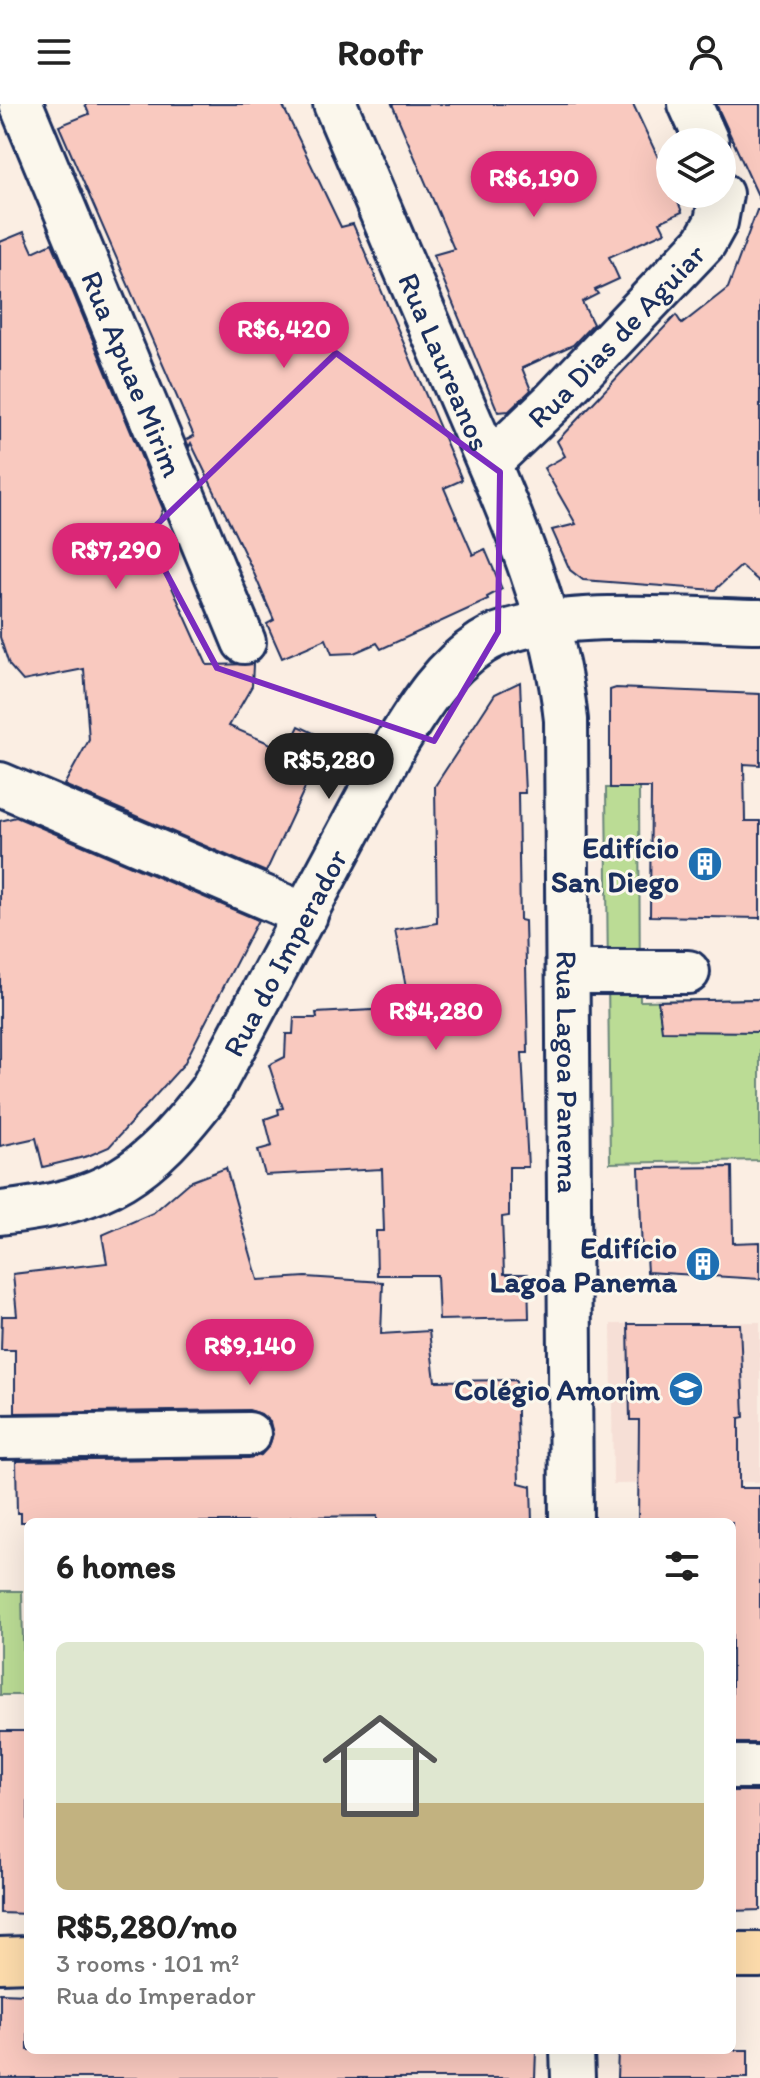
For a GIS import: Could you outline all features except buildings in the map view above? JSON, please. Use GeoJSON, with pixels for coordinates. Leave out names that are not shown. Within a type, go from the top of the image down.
{"type":"FeatureCollection","features":[{"type":"Feature","properties":{"kind":"main road"},"geometry":{"type":"LineString","coordinates":[[736,1955],[760,1955]]}},
{"type":"Feature","properties":{"kind":"main road"},"geometry":{"type":"LineString","coordinates":[[0,1960],[24,1959]]}},
{"type":"Feature","properties":{"kind":"street","name":"Rua Apuae Mirim"},"geometry":{"type":"LineString","coordinates":[[21,104],[244,642]]}},
{"type":"Feature","properties":{"kind":"street","name":"Rua Laureanos"},"geometry":{"type":"LineString","coordinates":[[335,104],[489,463],[531,566],[548,623]]}},
{"type":"Feature","properties":{"kind":"street"},"geometry":{"type":"LineString","coordinates":[[690,104],[701,128]]}},
{"type":"Feature","properties":{"kind":"street","name":"Rua Dias de Aguiar"},"geometry":{"type":"LineString","coordinates":[[489,463],[553,402],[705,242],[716,222],[718,208]]}},
{"type":"Feature","properties":{"kind":"street","name":"Rua do Imperador"},"geometry":{"type":"LineString","coordinates":[[0,1213],[63,1202],[106,1187],[136,1173],[172,1142],[211,1090],[396,744],[427,694],[461,658],[485,640],[548,623],[632,618],[760,621]]}},
{"type":"Feature","properties":{"kind":"street","name":"Rua Lagoa Panema"},"geometry":{"type":"LineString","coordinates":[[548,623],[561,679],[566,720],[571,1518]]}},
{"type":"Feature","properties":{"kind":"street"},"geometry":{"type":"LineString","coordinates":[[0,784],[306,915]]}},
{"type":"Feature","properties":{"kind":"street"},"geometry":{"type":"LineString","coordinates":[[568,972],[688,972]]}},
{"type":"Feature","properties":{"kind":"street"},"geometry":{"type":"LineString","coordinates":[[0,1437],[249,1434]]}},
{"type":"Feature","properties":{"kind":"street"},"geometry":{"type":"LineString","coordinates":[[736,1767],[760,1767]]}},
{"type":"Feature","properties":{"kind":"street"},"geometry":{"type":"LineString","coordinates":[[572,2054],[573,2078]]}},
{"type":"Feature","properties":{"kind":"highlighted area"},"geometry":{"type":"Polygon","coordinates":[[[336,353],[500,472],[498,632],[434,741],[217,668],[146,535],[336,353]]]}},
{"type":"Feature","properties":{"kind":"shaded area","name":"Colégio Amorim"},"geometry":{"type":"Polygon","coordinates":[[[760,1322],[760,1482],[613,1484],[611,1324],[760,1322]]]}},
{"type":"Feature","properties":{"kind":"green space"},"geometry":{"type":"Polygon","coordinates":[[[606,788],[639,788],[640,1001],[760,999],[760,1160],[610,1163],[606,788]]]}},
{"type":"Feature","properties":{"kind":"green space"},"geometry":{"type":"Polygon","coordinates":[[[0,1591],[22,1591],[24,1695],[0,1695],[0,1591]]]}},
{"type":"Feature","properties":{"kind":"place","name":"Edifício San Diego"},"geometry":{"type":"Point","coordinates":[705,864]}},
{"type":"Feature","properties":{"kind":"place","name":"Edifício Lagoa Panema"},"geometry":{"type":"Point","coordinates":[703,1264]}},
{"type":"Feature","properties":{"kind":"place","name":"Colégio Amorim"},"geometry":{"type":"Point","coordinates":[686,1389]}}]}
